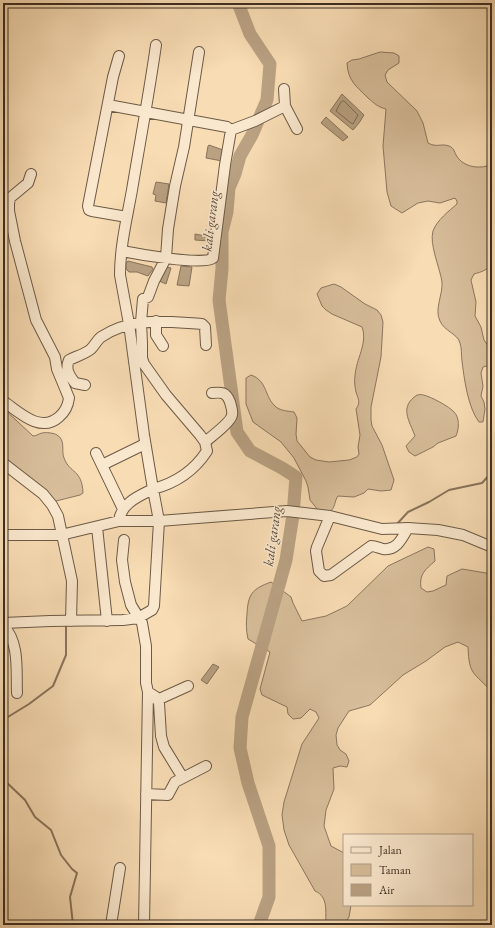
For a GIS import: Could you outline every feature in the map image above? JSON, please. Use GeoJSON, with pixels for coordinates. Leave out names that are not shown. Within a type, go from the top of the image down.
{"type":"FeatureCollection","features":[{"type":"Feature","properties":{"kind":"street"},"geometry":{"type":"LineString","coordinates":[[3,624],[50,621],[107,621],[138,618],[152,610],[154,606],[159,521],[145,444],[129,324],[120,275],[123,231],[127,217],[146,112],[156,45]]}},
{"type":"Feature","properties":{"kind":"street"},"geometry":{"type":"LineString","coordinates":[[119,521],[121,512],[132,500],[140,495],[176,481],[198,464],[207,451],[205,442],[194,426],[166,395],[144,364],[142,358],[141,322],[143,299],[148,297],[154,281],[166,258],[168,229],[175,186],[189,120],[200,52]]}},
{"type":"Feature","properties":{"kind":"street"},"geometry":{"type":"LineString","coordinates":[[119,56],[88,208],[92,211],[127,217]]}},
{"type":"Feature","properties":{"kind":"street"},"geometry":{"type":"LineString","coordinates":[[284,89],[285,106],[297,129]]}},
{"type":"Feature","properties":{"kind":"street"},"geometry":{"type":"LineString","coordinates":[[108,105],[227,127],[231,130]]}},
{"type":"Feature","properties":{"kind":"street"},"geometry":{"type":"LineString","coordinates":[[231,130],[258,120],[285,106]]}},
{"type":"Feature","properties":{"kind":"street"},"geometry":{"type":"LineString","coordinates":[[122,251],[166,258],[206,261],[213,258],[231,130]]}},
{"type":"Feature","properties":{"kind":"street"},"geometry":{"type":"LineString","coordinates":[[3,401],[30,420],[44,423],[57,419],[66,409],[69,398],[57,369],[55,357],[36,320],[15,241],[9,211],[10,198],[28,183],[30,174]]}},
{"type":"Feature","properties":{"kind":"street"},"geometry":{"type":"LineString","coordinates":[[85,385],[75,383],[70,376],[67,369],[70,360],[91,349],[102,337],[129,324],[156,321],[202,324],[205,327],[206,345]]}},
{"type":"Feature","properties":{"kind":"street"},"geometry":{"type":"LineString","coordinates":[[156,321],[156,335],[163,346]]}},
{"type":"Feature","properties":{"kind":"street"},"geometry":{"type":"LineString","coordinates":[[205,442],[229,420],[232,414],[230,402],[226,394],[222,392],[212,393]]}},
{"type":"Feature","properties":{"kind":"street"},"geometry":{"type":"LineString","coordinates":[[102,465],[145,444]]}},
{"type":"Feature","properties":{"kind":"street"},"geometry":{"type":"LineString","coordinates":[[96,453],[123,509]]}},
{"type":"Feature","properties":{"kind":"street"},"geometry":{"type":"LineString","coordinates":[[3,463],[43,494],[52,505],[58,516],[72,580],[71,621]]}},
{"type":"Feature","properties":{"kind":"street"},"geometry":{"type":"LineString","coordinates":[[3,535],[61,535],[119,521],[159,521],[287,511],[312,514],[374,528],[438,530],[463,535],[492,547]]}},
{"type":"Feature","properties":{"kind":"street"},"geometry":{"type":"LineString","coordinates":[[329,518],[316,551],[319,571],[324,576],[331,575],[370,546],[384,549],[393,548],[399,543],[398,528]]}},
{"type":"Feature","properties":{"kind":"street"},"geometry":{"type":"LineString","coordinates":[[97,527],[107,621]]}},
{"type":"Feature","properties":{"kind":"street"},"geometry":{"type":"LineString","coordinates":[[124,540],[122,560],[124,582],[128,600],[142,623],[145,642],[146,683],[148,692],[144,925]]}},
{"type":"Feature","properties":{"kind":"street"},"geometry":{"type":"LineString","coordinates":[[3,624],[15,644],[17,693]]}},
{"type":"Feature","properties":{"kind":"street"},"geometry":{"type":"LineString","coordinates":[[157,700],[188,686]]}},
{"type":"Feature","properties":{"kind":"street"},"geometry":{"type":"LineString","coordinates":[[148,692],[159,703],[161,736],[164,747],[183,778]]}},
{"type":"Feature","properties":{"kind":"street"},"geometry":{"type":"LineString","coordinates":[[146,794],[168,795],[170,794],[174,782],[206,766]]}},
{"type":"Feature","properties":{"kind":"street"},"geometry":{"type":"LineString","coordinates":[[111,925],[120,868]]}},
{"type":"Feature","properties":{"kind":"green space"},"geometry":{"type":"Polygon","coordinates":[[[380,52],[394,53],[399,56],[399,63],[388,70],[385,75],[387,82],[417,111],[423,123],[428,143],[451,147],[462,162],[474,167],[487,166],[492,157],[492,262],[487,269],[474,274],[471,280],[476,302],[475,316],[481,327],[484,340],[492,351],[492,369],[486,366],[483,367],[481,373],[483,386],[481,396],[485,409],[483,422],[479,422],[475,416],[469,401],[459,340],[442,324],[438,316],[442,282],[432,242],[432,236],[433,231],[440,219],[457,204],[457,201],[455,198],[440,203],[428,201],[418,203],[402,213],[391,206],[387,192],[383,146],[386,109],[377,105],[368,98],[353,83],[349,74],[347,63],[352,60],[380,52]]]}},
{"type":"Feature","properties":{"kind":"green space"},"geometry":{"type":"Polygon","coordinates":[[[334,284],[377,310],[381,315],[383,322],[381,357],[371,407],[371,420],[372,426],[382,445],[394,480],[391,490],[381,491],[368,489],[364,493],[354,497],[338,496],[333,509],[329,512],[318,510],[310,500],[306,481],[294,458],[281,442],[253,422],[246,404],[246,378],[251,375],[260,381],[269,399],[276,407],[282,410],[294,412],[297,418],[297,441],[310,457],[316,460],[329,462],[349,460],[357,457],[359,454],[358,447],[360,435],[356,409],[359,400],[355,380],[364,339],[362,327],[332,314],[322,306],[317,294],[321,288],[334,284]]]}},
{"type":"Feature","properties":{"kind":"green space"},"geometry":{"type":"Polygon","coordinates":[[[417,395],[430,397],[452,410],[456,414],[458,420],[458,430],[456,436],[438,443],[415,456],[409,452],[406,446],[415,436],[408,419],[407,409],[408,404],[417,395]]]}},
{"type":"Feature","properties":{"kind":"green space"},"geometry":{"type":"Polygon","coordinates":[[[3,408],[33,436],[42,433],[52,433],[60,437],[66,463],[78,476],[82,485],[83,493],[56,501],[15,470],[3,458],[3,408]]]}},
{"type":"Feature","properties":{"kind":"green space"},"geometry":{"type":"Polygon","coordinates":[[[428,547],[434,549],[435,561],[426,570],[421,579],[421,588],[427,592],[446,585],[447,576],[462,569],[492,574],[492,692],[471,669],[468,647],[458,642],[445,647],[403,675],[370,705],[349,711],[338,728],[336,735],[337,745],[340,750],[346,754],[349,761],[347,767],[340,766],[333,768],[334,789],[326,810],[324,826],[331,846],[343,852],[343,906],[351,906],[349,917],[344,925],[326,925],[326,910],[324,901],[315,891],[289,845],[284,830],[282,815],[284,802],[302,744],[319,718],[316,712],[310,709],[301,718],[293,719],[288,714],[287,707],[262,695],[260,689],[270,652],[248,639],[246,623],[248,602],[255,590],[271,582],[291,597],[302,621],[326,616],[347,606],[388,566],[428,547]]]}},
{"type":"Feature","properties":{"kind":"water"},"geometry":{"type":"Polygon","coordinates":[[[342,94],[364,115],[353,130],[330,111],[342,94]]]}},
{"type":"Feature","properties":{"kind":"water"},"geometry":{"type":"Polygon","coordinates":[[[326,117],[348,137],[343,141],[321,123],[326,117]]]}},
{"type":"Feature","properties":{"kind":"water"},"geometry":{"type":"Polygon","coordinates":[[[209,145],[223,150],[222,161],[206,158],[209,145]]]}},
{"type":"Feature","properties":{"kind":"water"},"geometry":{"type":"Polygon","coordinates":[[[156,182],[169,184],[166,203],[155,201],[156,195],[153,194],[156,182]]]}},
{"type":"Feature","properties":{"kind":"water"},"geometry":{"type":"Polygon","coordinates":[[[195,234],[211,237],[210,241],[195,240],[195,234]]]}},
{"type":"Feature","properties":{"kind":"water"},"geometry":{"type":"Polygon","coordinates":[[[128,261],[152,267],[153,269],[148,276],[137,272],[129,272],[126,267],[128,261]]]}},
{"type":"Feature","properties":{"kind":"water"},"geometry":{"type":"Polygon","coordinates":[[[181,266],[192,267],[189,286],[177,285],[181,266]]]}},
{"type":"Feature","properties":{"kind":"water"},"geometry":{"type":"Polygon","coordinates":[[[166,267],[171,268],[166,284],[157,280],[166,267]]]}},
{"type":"Feature","properties":{"kind":"water"},"geometry":{"type":"Polygon","coordinates":[[[213,664],[219,667],[207,684],[201,680],[213,664]]]}},
{"type":"Feature","properties":{"kind":"waterway","name":"kali garang"},"geometry":{"type":"LineString","coordinates":[[238,3],[250,34],[270,64],[267,100],[252,135],[240,156],[229,188],[227,212],[222,232],[222,269],[219,300],[237,432],[250,451],[296,477],[293,515],[286,560],[242,717],[240,748],[248,783],[269,846],[269,897],[259,925]]}},
{"type":"Feature","properties":{"kind":"waterway"},"geometry":{"type":"LineString","coordinates":[[396,525],[408,512],[449,490],[482,483],[492,472]]}},
{"type":"Feature","properties":{"kind":"waterway"},"geometry":{"type":"LineString","coordinates":[[3,720],[29,704],[53,686],[66,655],[66,627]]}},
{"type":"Feature","properties":{"kind":"waterway"},"geometry":{"type":"LineString","coordinates":[[3,779],[25,800],[35,817],[51,830],[61,855],[77,873],[70,897],[73,925]]}}]}
